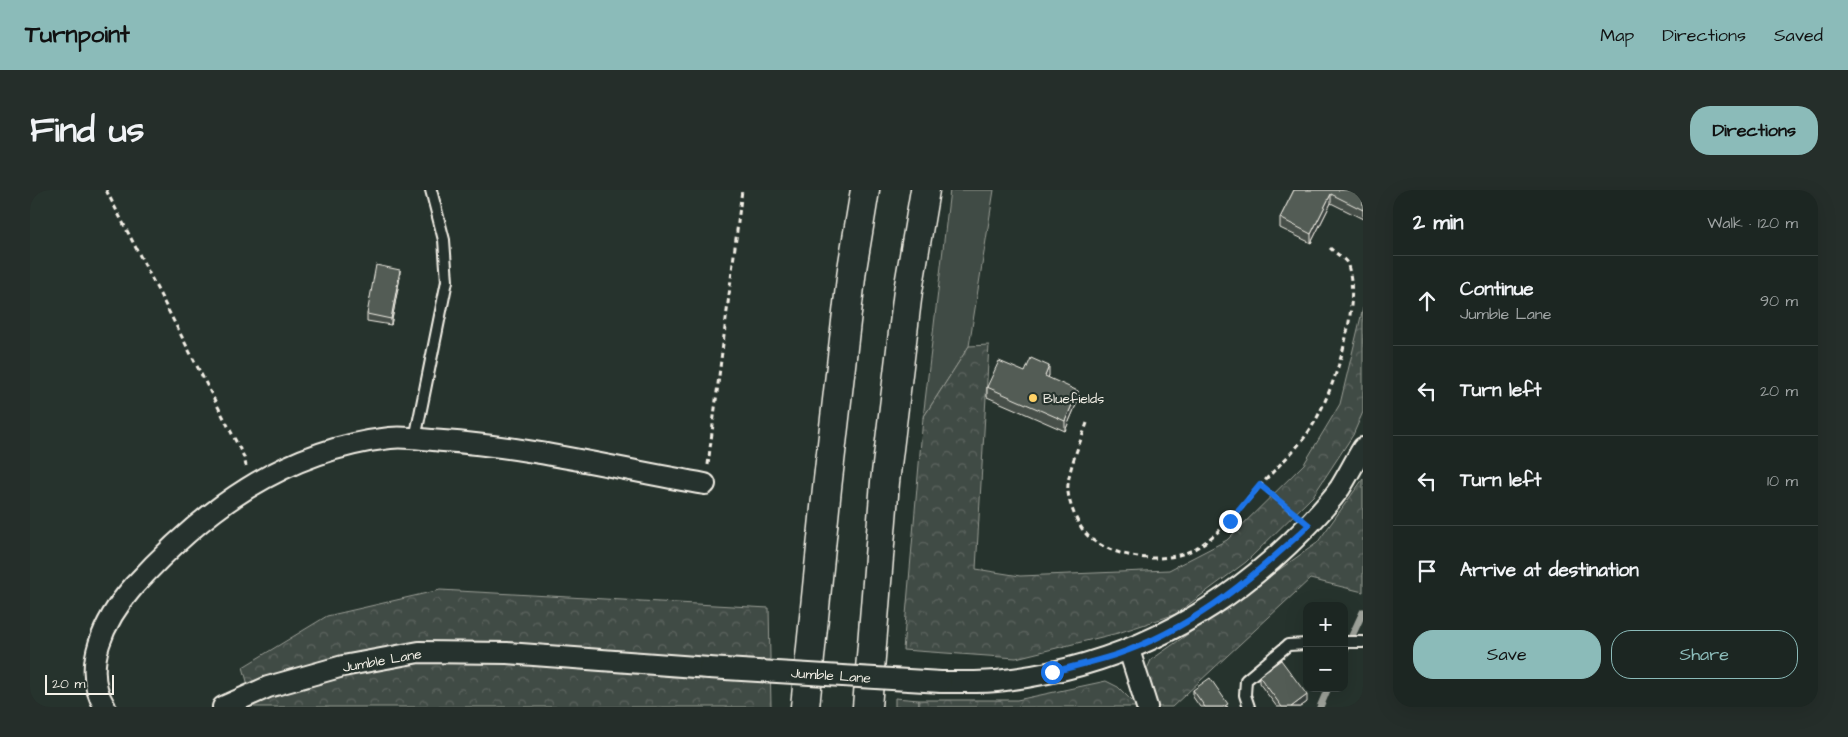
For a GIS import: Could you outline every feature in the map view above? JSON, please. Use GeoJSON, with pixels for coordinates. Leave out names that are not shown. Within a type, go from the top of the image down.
{"type":"FeatureCollection","features":[{"type":"Feature","properties":{"kind":"highway"},"geometry":{"type":"LineString","coordinates":[[805,707],[830,459],[852,269],[865,190]]}},
{"type":"Feature","properties":{"kind":"highway"},"geometry":{"type":"LineString","coordinates":[[867,707],[884,482],[908,291],[925,190]]}},
{"type":"Feature","properties":{"kind":"street"},"geometry":{"type":"LineString","coordinates":[[105,707],[97,694],[94,673],[100,638],[118,605],[156,563],[206,516],[250,484],[318,452],[391,437],[484,444],[705,484]]}},
{"type":"Feature","properties":{"kind":"street","name":"Jumble Lane"},"geometry":{"type":"LineString","coordinates":[[223,707],[268,687],[306,676],[343,666],[419,652],[507,653],[940,682],[1004,681],[1052,672],[1129,650],[1178,626],[1222,601],[1261,571],[1309,525],[1340,488],[1363,448]]}},
{"type":"Feature","properties":{"kind":"street"},"geometry":{"type":"LineString","coordinates":[[1129,650],[1147,707]]}},
{"type":"Feature","properties":{"kind":"lane"},"geometry":{"type":"LineString","coordinates":[[416,439],[447,281],[444,240],[431,190]]}},
{"type":"Feature","properties":{"kind":"lane"},"geometry":{"type":"LineString","coordinates":[[1348,642],[1363,642]]}},
{"type":"Feature","properties":{"kind":"lane"},"geometry":{"type":"LineString","coordinates":[[1249,707],[1245,695],[1246,680],[1288,645],[1303,644]]}},
{"type":"Feature","properties":{"kind":"path"},"geometry":{"type":"LineString","coordinates":[[106,190],[244,458],[250,484]]}},
{"type":"Feature","properties":{"kind":"path"},"geometry":{"type":"LineString","coordinates":[[705,484],[742,190]]}},
{"type":"Feature","properties":{"kind":"path"},"geometry":{"type":"LineString","coordinates":[[1087,423],[1074,460],[1068,490],[1074,515],[1093,540],[1123,554],[1163,558],[1195,548],[1230,521],[1311,429],[1338,378],[1352,325],[1355,284],[1347,262],[1330,248]]}},
{"type":"Feature","properties":{"kind":"path"},"geometry":{"type":"LineString","coordinates":[[1260,485],[1309,525]]}},
{"type":"Feature","properties":{"kind":"green space"},"geometry":{"type":"Polygon","coordinates":[[[950,190],[994,190],[969,346],[923,418],[950,190]]]}},
{"type":"Feature","properties":{"kind":"green space"},"geometry":{"type":"Polygon","coordinates":[[[1363,308],[1363,412],[1353,435],[1313,496],[1246,562],[1176,614],[1118,633],[1016,658],[903,650],[923,418],[969,346],[989,345],[976,569],[1020,576],[1169,570],[1227,540],[1304,464],[1340,404],[1363,308]]]}},
{"type":"Feature","properties":{"kind":"green space"},"geometry":{"type":"Polygon","coordinates":[[[1363,479],[1363,592],[1310,579],[1172,707],[919,707],[919,700],[1017,700],[1106,681],[1118,687],[1133,702],[1151,660],[1317,543],[1363,479]]]}},
{"type":"Feature","properties":{"kind":"green space"},"geometry":{"type":"Polygon","coordinates":[[[440,590],[769,608],[771,707],[254,707],[243,667],[327,616],[440,590]]]}},
{"type":"Feature","properties":{"kind":"green space"},"geometry":{"type":"Polygon","coordinates":[[[895,698],[919,700],[919,707],[895,707],[895,698]]]}},
{"type":"Feature","properties":{"kind":"building"},"geometry":{"type":"Polygon","coordinates":[[[1294,190],[1363,190],[1363,210],[1331,194],[1311,234],[1280,218],[1294,190]]]}},
{"type":"Feature","properties":{"kind":"building"},"geometry":{"type":"Polygon","coordinates":[[[376,265],[400,270],[391,319],[367,314],[376,265]]]}},
{"type":"Feature","properties":{"kind":"building","name":"Bluefields"},"geometry":{"type":"Polygon","coordinates":[[[1031,358],[1049,366],[1045,376],[1078,391],[1065,421],[987,387],[999,361],[1025,372],[1031,358]]]}},
{"type":"Feature","properties":{"kind":"building"},"geometry":{"type":"Polygon","coordinates":[[[1281,660],[1307,695],[1291,707],[1282,707],[1259,676],[1281,660]]]}},
{"type":"Feature","properties":{"kind":"building"},"geometry":{"type":"Polygon","coordinates":[[[1210,678],[1228,704],[1223,707],[1205,707],[1193,690],[1210,678]]]}},
{"type":"Feature","properties":{"kind":"waterway"},"geometry":{"type":"LineString","coordinates":[[1347,647],[1363,612]]}},
{"type":"Feature","properties":{"kind":"waterway"},"geometry":{"type":"LineString","coordinates":[[1320,707],[1326,692]]}},
{"type":"Feature","properties":{"kind":"place","name":"Bluefields"},"geometry":{"type":"Point","coordinates":[1033,398]}},
{"type":"Feature","properties":{"kind":"route"},"geometry":{"type":"LineString","coordinates":[[1052,672],[1129,650],[1178,626],[1222,601],[1261,571],[1309,525],[1260,485],[1230,521]]}}]}
